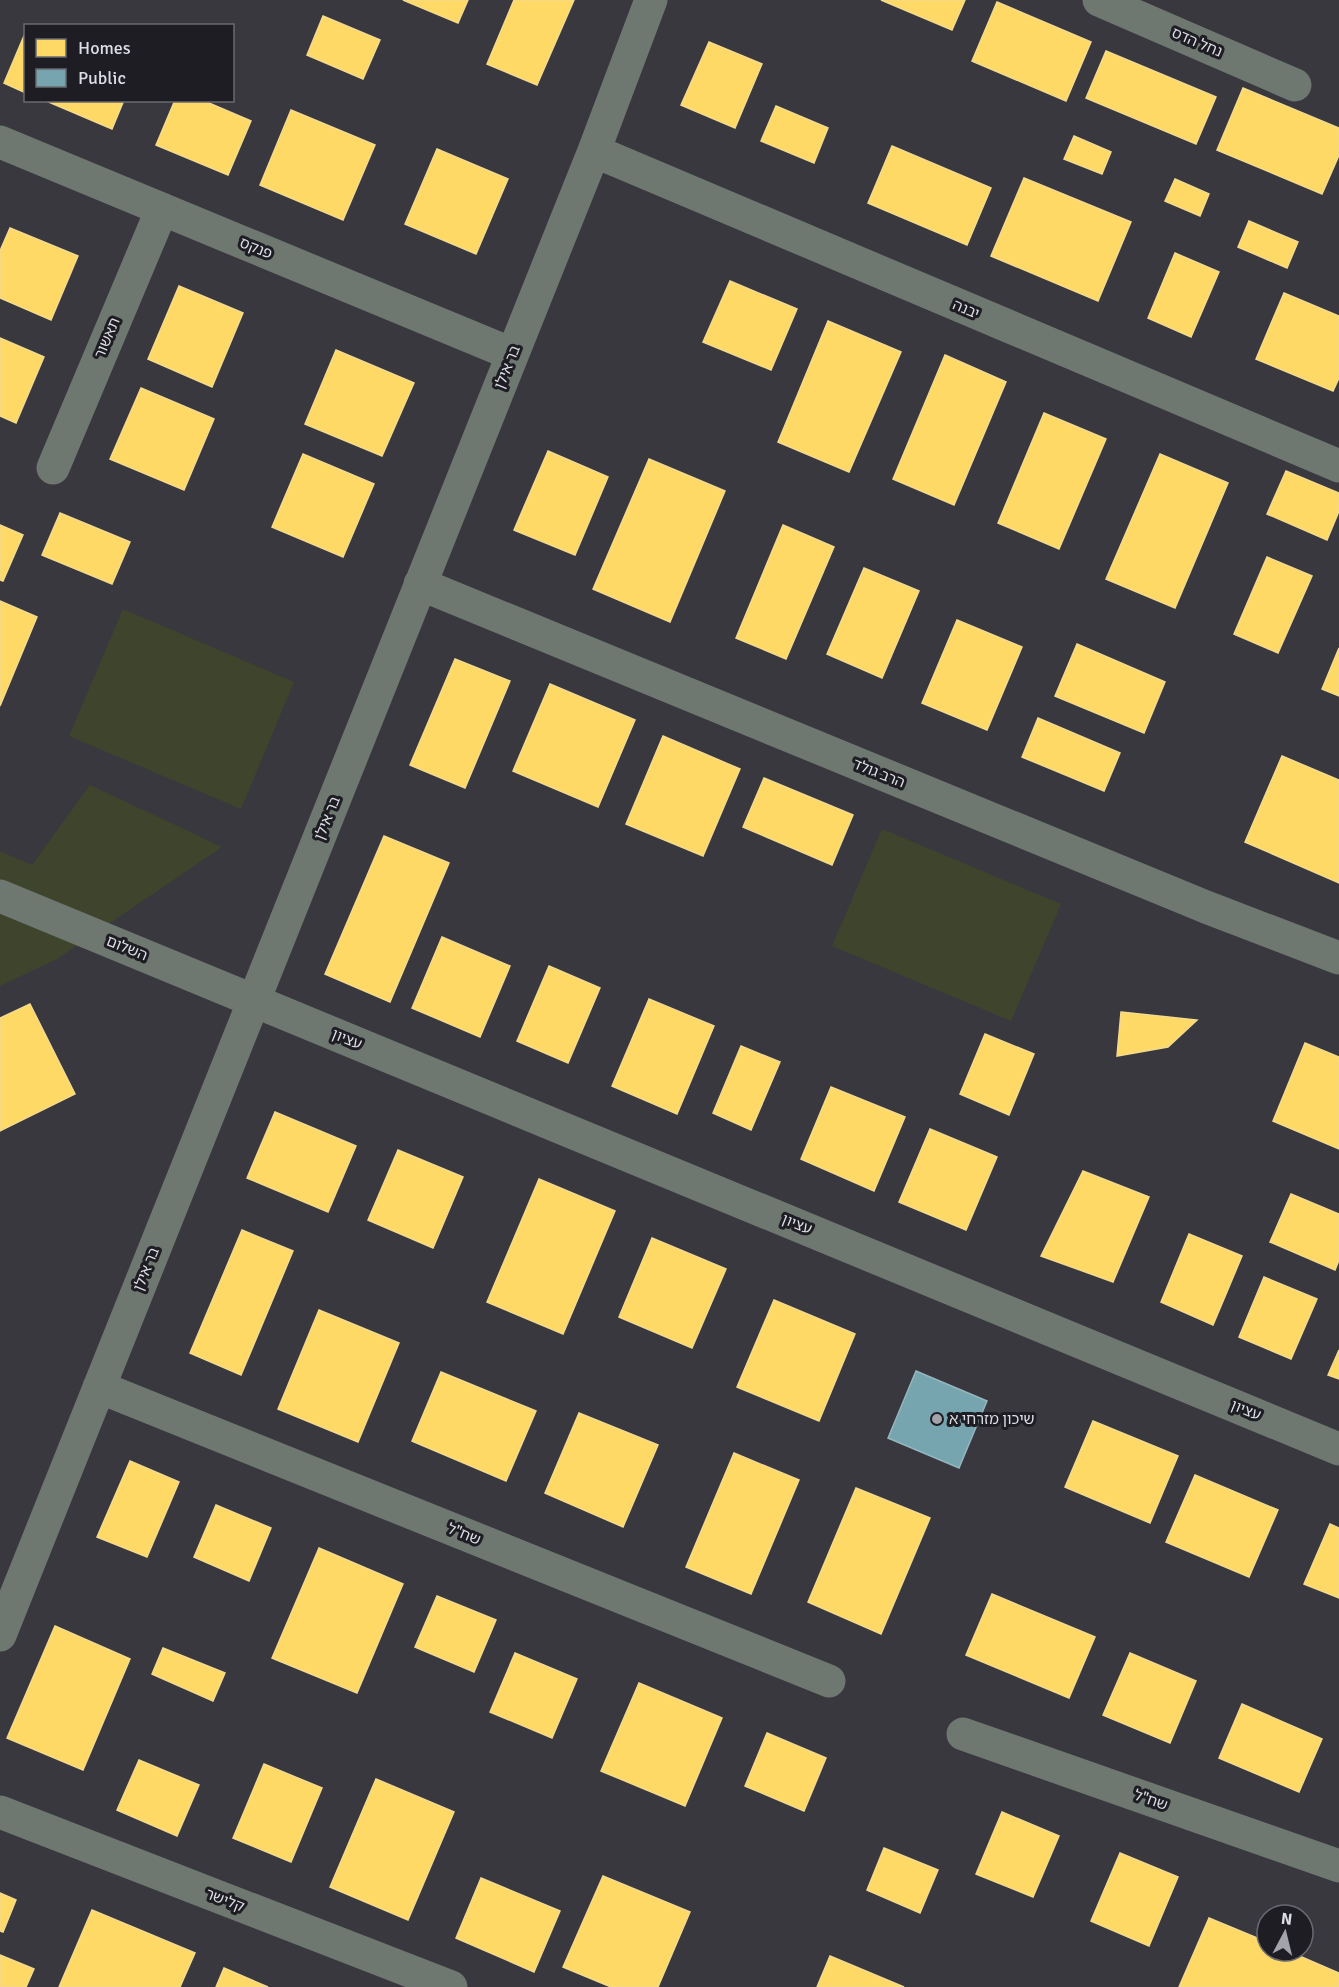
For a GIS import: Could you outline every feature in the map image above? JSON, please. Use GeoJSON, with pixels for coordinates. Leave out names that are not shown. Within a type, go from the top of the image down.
{"type":"FeatureCollection","features":[{"type":"Feature","properties":{"kind":"street","name":"בר אילן"},"geometry":{"type":"LineString","coordinates":[[0,1635],[8,1589],[99,1387],[594,151],[651,0]]}},
{"type":"Feature","properties":{"kind":"street","name":"נחל הדס"},"geometry":{"type":"LineString","coordinates":[[1099,0],[1295,85]]}},
{"type":"Feature","properties":{"kind":"street","name":"פנקס"},"geometry":{"type":"LineString","coordinates":[[0,142],[512,354]]}},
{"type":"Feature","properties":{"kind":"street","name":"יבנה"},"geometry":{"type":"LineString","coordinates":[[594,151],[1339,466]]}},
{"type":"Feature","properties":{"kind":"street","name":"תאשור"},"geometry":{"type":"LineString","coordinates":[[53,468],[162,209]]}},
{"type":"Feature","properties":{"kind":"street","name":"הרב גולד"},"geometry":{"type":"LineString","coordinates":[[420,584],[1206,907],[1339,958]]}},
{"type":"Feature","properties":{"kind":"street","name":"השלום"},"geometry":{"type":"LineString","coordinates":[[0,896],[254,1000]]}},
{"type":"Feature","properties":{"kind":"street","name":"עציון"},"geometry":{"type":"LineString","coordinates":[[254,1000],[1339,1449]]}},
{"type":"Feature","properties":{"kind":"street","name":"שח\"ל"},"geometry":{"type":"LineString","coordinates":[[99,1387],[829,1681]]}},
{"type":"Feature","properties":{"kind":"street","name":"שח\"ל"},"geometry":{"type":"LineString","coordinates":[[963,1734],[1339,1866]]}},
{"type":"Feature","properties":{"kind":"street","name":"קלישר"},"geometry":{"type":"LineString","coordinates":[[0,1812],[451,1987]]}},
{"type":"Feature","properties":{"kind":"green space"},"geometry":{"type":"Polygon","coordinates":[[[123,609],[294,682],[241,809],[69,736],[123,609]]]}},
{"type":"Feature","properties":{"kind":"green space"},"geometry":{"type":"Polygon","coordinates":[[[90,785],[222,847],[57,959],[0,986],[0,851],[32,865],[90,785]]]}},
{"type":"Feature","properties":{"kind":"green space"},"geometry":{"type":"Polygon","coordinates":[[[882,829],[1061,904],[1011,1021],[832,946],[882,829]]]}},
{"type":"Feature","properties":{"kind":"building: Homes"},"geometry":{"type":"Polygon","coordinates":[[[403,0],[468,0],[458,23],[403,0]]]}},
{"type":"Feature","properties":{"kind":"building: Homes"},"geometry":{"type":"Polygon","coordinates":[[[514,0],[574,0],[537,85],[487,64],[514,0]]]}},
{"type":"Feature","properties":{"kind":"building: Homes"},"geometry":{"type":"Polygon","coordinates":[[[881,0],[965,0],[952,30],[881,0]]]}},
{"type":"Feature","properties":{"kind":"building: Homes"},"geometry":{"type":"Polygon","coordinates":[[[997,2],[1091,42],[1066,101],[972,61],[997,2]]]}},
{"type":"Feature","properties":{"kind":"building: Homes"},"geometry":{"type":"Polygon","coordinates":[[[323,16],[380,40],[363,79],[307,55],[323,16]]]}},
{"type":"Feature","properties":{"kind":"building: Homes"},"geometry":{"type":"Polygon","coordinates":[[[24,36],[24,92],[4,83],[24,36]]]}},
{"type":"Feature","properties":{"kind":"building: Homes"},"geometry":{"type":"Polygon","coordinates":[[[709,42],[762,64],[735,128],[681,105],[709,42]]]}},
{"type":"Feature","properties":{"kind":"building: Homes"},"geometry":{"type":"Polygon","coordinates":[[[1106,51],[1216,97],[1196,144],[1086,98],[1106,51]]]}},
{"type":"Feature","properties":{"kind":"building: Homes"},"geometry":{"type":"Polygon","coordinates":[[[1243,88],[1339,128],[1339,155],[1322,194],[1217,150],[1243,88]]]}},
{"type":"Feature","properties":{"kind":"building: Homes"},"geometry":{"type":"Polygon","coordinates":[[[49,102],[123,102],[112,129],[49,102]]]}},
{"type":"Feature","properties":{"kind":"building: Homes"},"geometry":{"type":"Polygon","coordinates":[[[174,102],[207,102],[251,121],[228,175],[156,145],[174,102]]]}},
{"type":"Feature","properties":{"kind":"building: Homes"},"geometry":{"type":"Polygon","coordinates":[[[776,106],[828,128],[814,163],[761,141],[776,106]]]}},
{"type":"Feature","properties":{"kind":"building: Homes"},"geometry":{"type":"Polygon","coordinates":[[[291,110],[375,145],[343,220],[260,185],[291,110]]]}},
{"type":"Feature","properties":{"kind":"building: Homes"},"geometry":{"type":"Polygon","coordinates":[[[1074,136],[1111,152],[1102,174],[1064,159],[1074,136]]]}},
{"type":"Feature","properties":{"kind":"building: Homes"},"geometry":{"type":"Polygon","coordinates":[[[892,146],[991,188],[967,245],[868,203],[892,146]]]}},
{"type":"Feature","properties":{"kind":"building: Homes"},"geometry":{"type":"Polygon","coordinates":[[[437,149],[508,179],[476,254],[405,224],[437,149]]]}},
{"type":"Feature","properties":{"kind":"building: Homes"},"geometry":{"type":"Polygon","coordinates":[[[1024,178],[1131,222],[1098,301],[991,256],[1024,178]]]}},
{"type":"Feature","properties":{"kind":"building: Homes"},"geometry":{"type":"Polygon","coordinates":[[[1175,179],[1209,194],[1200,216],[1165,201],[1175,179]]]}},
{"type":"Feature","properties":{"kind":"building: Homes"},"geometry":{"type":"Polygon","coordinates":[[[1249,221],[1298,242],[1287,268],[1238,247],[1249,221]]]}},
{"type":"Feature","properties":{"kind":"building: Homes"},"geometry":{"type":"Polygon","coordinates":[[[10,228],[78,256],[51,320],[0,298],[0,251],[10,228]]]}},
{"type":"Feature","properties":{"kind":"building: Homes"},"geometry":{"type":"Polygon","coordinates":[[[1175,253],[1219,272],[1191,337],[1148,318],[1175,253]]]}},
{"type":"Feature","properties":{"kind":"building: Homes"},"geometry":{"type":"Polygon","coordinates":[[[730,281],[797,309],[771,370],[703,342],[730,281]]]}},
{"type":"Feature","properties":{"kind":"building: Homes"},"geometry":{"type":"Polygon","coordinates":[[[179,286],[243,313],[212,387],[148,359],[179,286]]]}},
{"type":"Feature","properties":{"kind":"building: Homes"},"geometry":{"type":"Polygon","coordinates":[[[1284,293],[1339,316],[1339,378],[1333,391],[1256,359],[1284,293]]]}},
{"type":"Feature","properties":{"kind":"building: Homes"},"geometry":{"type":"Polygon","coordinates":[[[828,321],[901,352],[849,472],[778,442],[828,321]]]}},
{"type":"Feature","properties":{"kind":"building: Homes"},"geometry":{"type":"Polygon","coordinates":[[[0,338],[44,357],[16,423],[0,416],[0,338]]]}},
{"type":"Feature","properties":{"kind":"building: Homes"},"geometry":{"type":"Polygon","coordinates":[[[336,350],[414,383],[382,456],[305,424],[336,350]]]}},
{"type":"Feature","properties":{"kind":"building: Homes"},"geometry":{"type":"Polygon","coordinates":[[[945,355],[1006,382],[954,505],[893,479],[945,355]]]}},
{"type":"Feature","properties":{"kind":"building: Homes"},"geometry":{"type":"Polygon","coordinates":[[[141,388],[214,419],[184,490],[110,459],[141,388]]]}},
{"type":"Feature","properties":{"kind":"building: Homes"},"geometry":{"type":"Polygon","coordinates":[[[1044,413],[1106,439],[1059,549],[998,523],[1044,413]]]}},
{"type":"Feature","properties":{"kind":"building: Homes"},"geometry":{"type":"Polygon","coordinates":[[[548,451],[608,477],[575,555],[514,530],[548,451]]]}},
{"type":"Feature","properties":{"kind":"building: Homes"},"geometry":{"type":"Polygon","coordinates":[[[303,454],[374,484],[343,557],[272,527],[303,454]]]}},
{"type":"Feature","properties":{"kind":"building: Homes"},"geometry":{"type":"Polygon","coordinates":[[[1160,454],[1228,483],[1175,608],[1106,579],[1160,454]]]}},
{"type":"Feature","properties":{"kind":"building: Homes"},"geometry":{"type":"Polygon","coordinates":[[[649,459],[725,491],[670,622],[593,589],[649,459]]]}},
{"type":"Feature","properties":{"kind":"building: Homes"},"geometry":{"type":"Polygon","coordinates":[[[1286,471],[1339,493],[1339,511],[1327,540],[1267,514],[1286,471]]]}},
{"type":"Feature","properties":{"kind":"building: Homes"},"geometry":{"type":"Polygon","coordinates":[[[60,513],[130,542],[112,584],[42,555],[60,513]]]}},
{"type":"Feature","properties":{"kind":"building: Homes"},"geometry":{"type":"Polygon","coordinates":[[[0,525],[23,535],[3,581],[0,580],[0,525]]]}},
{"type":"Feature","properties":{"kind":"building: Homes"},"geometry":{"type":"Polygon","coordinates":[[[783,525],[834,547],[786,659],[736,638],[783,525]]]}},
{"type":"Feature","properties":{"kind":"building: Homes"},"geometry":{"type":"Polygon","coordinates":[[[1267,557],[1312,576],[1278,653],[1234,634],[1267,557]]]}},
{"type":"Feature","properties":{"kind":"building: Homes"},"geometry":{"type":"Polygon","coordinates":[[[864,568],[919,591],[882,678],[827,654],[864,568]]]}},
{"type":"Feature","properties":{"kind":"building: Homes"},"geometry":{"type":"Polygon","coordinates":[[[0,601],[37,617],[0,706],[0,601]]]}},
{"type":"Feature","properties":{"kind":"building: Homes"},"geometry":{"type":"Polygon","coordinates":[[[957,620],[1022,647],[987,730],[922,703],[957,620]]]}},
{"type":"Feature","properties":{"kind":"building: Homes"},"geometry":{"type":"Polygon","coordinates":[[[1077,644],[1165,682],[1144,733],[1055,696],[1077,644]]]}},
{"type":"Feature","properties":{"kind":"building: Homes"},"geometry":{"type":"Polygon","coordinates":[[[1339,648],[1339,696],[1322,689],[1339,648]]]}},
{"type":"Feature","properties":{"kind":"building: Homes"},"geometry":{"type":"Polygon","coordinates":[[[455,659],[510,681],[465,788],[410,765],[455,659]]]}},
{"type":"Feature","properties":{"kind":"building: Homes"},"geometry":{"type":"Polygon","coordinates":[[[550,684],[635,720],[598,807],[513,771],[550,684]]]}},
{"type":"Feature","properties":{"kind":"building: Homes"},"geometry":{"type":"Polygon","coordinates":[[[1038,718],[1120,753],[1104,791],[1022,757],[1038,718]]]}},
{"type":"Feature","properties":{"kind":"building: Homes"},"geometry":{"type":"Polygon","coordinates":[[[663,736],[740,769],[703,856],[626,824],[663,736]]]}},
{"type":"Feature","properties":{"kind":"building: Homes"},"geometry":{"type":"Polygon","coordinates":[[[1282,756],[1339,780],[1339,883],[1245,842],[1282,756]]]}},
{"type":"Feature","properties":{"kind":"building: Homes"},"geometry":{"type":"Polygon","coordinates":[[[764,778],[853,815],[832,865],[743,827],[764,778]]]}},
{"type":"Feature","properties":{"kind":"building: Homes"},"geometry":{"type":"Polygon","coordinates":[[[384,836],[449,863],[390,1002],[325,974],[384,836]]]}},
{"type":"Feature","properties":{"kind":"building: Homes"},"geometry":{"type":"Polygon","coordinates":[[[442,937],[510,966],[480,1037],[412,1008],[442,937]]]}},
{"type":"Feature","properties":{"kind":"building: Homes"},"geometry":{"type":"Polygon","coordinates":[[[549,966],[600,988],[568,1063],[517,1041],[549,966]]]}},
{"type":"Feature","properties":{"kind":"building: Homes"},"geometry":{"type":"Polygon","coordinates":[[[649,999],[714,1026],[677,1114],[612,1086],[649,999]]]}},
{"type":"Feature","properties":{"kind":"building: Homes"},"geometry":{"type":"Polygon","coordinates":[[[30,1004],[75,1094],[0,1131],[0,1018],[30,1004]]]}},
{"type":"Feature","properties":{"kind":"building: Homes"},"geometry":{"type":"Polygon","coordinates":[[[1121,1012],[1197,1020],[1168,1047],[1117,1056],[1121,1012]]]}},
{"type":"Feature","properties":{"kind":"building: Homes"},"geometry":{"type":"Polygon","coordinates":[[[985,1034],[1034,1054],[1009,1115],[960,1094],[985,1034]]]}},
{"type":"Feature","properties":{"kind":"building: Homes"},"geometry":{"type":"Polygon","coordinates":[[[1305,1043],[1339,1057],[1339,1149],[1273,1121],[1305,1043]]]}},
{"type":"Feature","properties":{"kind":"building: Homes"},"geometry":{"type":"Polygon","coordinates":[[[741,1046],[780,1062],[751,1130],[713,1113],[741,1046]]]}},
{"type":"Feature","properties":{"kind":"building: Homes"},"geometry":{"type":"Polygon","coordinates":[[[831,1087],[905,1117],[874,1191],[801,1159],[831,1087]]]}},
{"type":"Feature","properties":{"kind":"building: Homes"},"geometry":{"type":"Polygon","coordinates":[[[275,1112],[356,1146],[328,1212],[247,1178],[275,1112]]]}},
{"type":"Feature","properties":{"kind":"building: Homes"},"geometry":{"type":"Polygon","coordinates":[[[930,1129],[997,1157],[966,1230],[899,1202],[930,1129]]]}},
{"type":"Feature","properties":{"kind":"building: Homes"},"geometry":{"type":"Polygon","coordinates":[[[398,1150],[463,1177],[433,1248],[368,1220],[398,1150]]]}},
{"type":"Feature","properties":{"kind":"building: Homes"},"geometry":{"type":"Polygon","coordinates":[[[1083,1171],[1149,1197],[1113,1282],[1041,1256],[1083,1171]]]}},
{"type":"Feature","properties":{"kind":"building: Homes"},"geometry":{"type":"Polygon","coordinates":[[[539,1179],[615,1211],[563,1334],[487,1302],[539,1179]]]}},
{"type":"Feature","properties":{"kind":"building: Homes"},"geometry":{"type":"Polygon","coordinates":[[[1291,1194],[1339,1214],[1339,1260],[1335,1270],[1270,1242],[1291,1194]]]}},
{"type":"Feature","properties":{"kind":"building: Homes"},"geometry":{"type":"Polygon","coordinates":[[[242,1230],[293,1251],[241,1375],[190,1353],[242,1230]]]}},
{"type":"Feature","properties":{"kind":"building: Homes"},"geometry":{"type":"Polygon","coordinates":[[[1189,1234],[1242,1256],[1213,1325],[1161,1302],[1189,1234]]]}},
{"type":"Feature","properties":{"kind":"building: Homes"},"geometry":{"type":"Polygon","coordinates":[[[652,1238],[726,1269],[692,1348],[619,1317],[652,1238]]]}},
{"type":"Feature","properties":{"kind":"building: Homes"},"geometry":{"type":"Polygon","coordinates":[[[1264,1277],[1317,1299],[1291,1359],[1239,1337],[1264,1277]]]}},
{"type":"Feature","properties":{"kind":"building: Homes"},"geometry":{"type":"Polygon","coordinates":[[[774,1300],[855,1334],[819,1421],[737,1387],[774,1300]]]}},
{"type":"Feature","properties":{"kind":"building: Homes"},"geometry":{"type":"Polygon","coordinates":[[[319,1310],[399,1343],[358,1442],[278,1409],[319,1310]]]}},
{"type":"Feature","properties":{"kind":"building: Homes"},"geometry":{"type":"Polygon","coordinates":[[[1339,1350],[1339,1379],[1328,1375],[1339,1350]]]}},
{"type":"Feature","properties":{"kind":"building: Homes"},"geometry":{"type":"Polygon","coordinates":[[[441,1372],[536,1411],[506,1481],[412,1441],[441,1372]]]}},
{"type":"Feature","properties":{"kind":"building: Homes"},"geometry":{"type":"Polygon","coordinates":[[[579,1413],[658,1445],[623,1527],[545,1493],[579,1413]]]}},
{"type":"Feature","properties":{"kind":"building: Homes"},"geometry":{"type":"Polygon","coordinates":[[[1093,1421],[1178,1456],[1150,1523],[1065,1487],[1093,1421]]]}},
{"type":"Feature","properties":{"kind":"building: Homes"},"geometry":{"type":"Polygon","coordinates":[[[734,1453],[799,1480],[751,1594],[686,1567],[734,1453]]]}},
{"type":"Feature","properties":{"kind":"building: Homes"},"geometry":{"type":"Polygon","coordinates":[[[130,1461],[179,1482],[147,1557],[97,1537],[130,1461]]]}},
{"type":"Feature","properties":{"kind":"building: Homes"},"geometry":{"type":"Polygon","coordinates":[[[1195,1475],[1278,1510],[1249,1577],[1166,1542],[1195,1475]]]}},
{"type":"Feature","properties":{"kind":"building: Homes"},"geometry":{"type":"Polygon","coordinates":[[[856,1488],[930,1518],[881,1634],[808,1602],[856,1488]]]}},
{"type":"Feature","properties":{"kind":"building: Homes"},"geometry":{"type":"Polygon","coordinates":[[[216,1505],[271,1528],[249,1581],[194,1557],[216,1505]]]}},
{"type":"Feature","properties":{"kind":"building: Homes"},"geometry":{"type":"Polygon","coordinates":[[[1330,1524],[1339,1528],[1339,1598],[1304,1584],[1330,1524]]]}},
{"type":"Feature","properties":{"kind":"building: Homes"},"geometry":{"type":"Polygon","coordinates":[[[319,1548],[403,1584],[357,1693],[272,1658],[319,1548]]]}},
{"type":"Feature","properties":{"kind":"building: Homes"},"geometry":{"type":"Polygon","coordinates":[[[992,1594],[1095,1637],[1069,1698],[966,1655],[992,1594]]]}},
{"type":"Feature","properties":{"kind":"building: Homes"},"geometry":{"type":"Polygon","coordinates":[[[437,1596],[496,1620],[474,1672],[415,1647],[437,1596]]]}},
{"type":"Feature","properties":{"kind":"building: Homes"},"geometry":{"type":"Polygon","coordinates":[[[55,1626],[130,1659],[83,1770],[7,1738],[55,1626]]]}},
{"type":"Feature","properties":{"kind":"building: Homes"},"geometry":{"type":"Polygon","coordinates":[[[163,1648],[225,1673],[213,1701],[152,1674],[163,1648]]]}},
{"type":"Feature","properties":{"kind":"building: Homes"},"geometry":{"type":"Polygon","coordinates":[[[515,1653],[577,1679],[552,1738],[490,1712],[515,1653]]]}},
{"type":"Feature","properties":{"kind":"building: Homes"},"geometry":{"type":"Polygon","coordinates":[[[1130,1653],[1196,1681],[1170,1743],[1103,1715],[1130,1653]]]}},
{"type":"Feature","properties":{"kind":"building: Homes"},"geometry":{"type":"Polygon","coordinates":[[[639,1683],[722,1718],[685,1806],[601,1771],[639,1683]]]}},
{"type":"Feature","properties":{"kind":"building: Homes"},"geometry":{"type":"Polygon","coordinates":[[[1242,1704],[1322,1739],[1299,1792],[1219,1758],[1242,1704]]]}},
{"type":"Feature","properties":{"kind":"building: Homes"},"geometry":{"type":"Polygon","coordinates":[[[767,1733],[826,1758],[804,1811],[745,1786],[767,1733]]]}},
{"type":"Feature","properties":{"kind":"building: Homes"},"geometry":{"type":"Polygon","coordinates":[[[139,1760],[199,1785],[177,1836],[117,1810],[139,1760]]]}},
{"type":"Feature","properties":{"kind":"building: Homes"},"geometry":{"type":"Polygon","coordinates":[[[264,1764],[322,1788],[291,1862],[233,1838],[264,1764]]]}},
{"type":"Feature","properties":{"kind":"building: Homes"},"geometry":{"type":"Polygon","coordinates":[[[376,1779],[454,1812],[408,1920],[330,1887],[376,1779]]]}},
{"type":"Feature","properties":{"kind":"building: Homes"},"geometry":{"type":"Polygon","coordinates":[[[1002,1812],[1059,1836],[1033,1897],[976,1874],[1002,1812]]]}},
{"type":"Feature","properties":{"kind":"building: Homes"},"geometry":{"type":"Polygon","coordinates":[[[884,1848],[938,1870],[920,1913],[867,1890],[884,1848]]]}},
{"type":"Feature","properties":{"kind":"building: Homes"},"geometry":{"type":"Polygon","coordinates":[[[1120,1853],[1178,1877],[1149,1946],[1091,1921],[1120,1853]]]}},
{"type":"Feature","properties":{"kind":"building: Homes"},"geometry":{"type":"Polygon","coordinates":[[[603,1876],[690,1912],[658,1987],[611,1987],[563,1967],[603,1876]]]}},
{"type":"Feature","properties":{"kind":"building: Homes"},"geometry":{"type":"Polygon","coordinates":[[[481,1878],[560,1911],[534,1972],[456,1938],[481,1878]]]}},
{"type":"Feature","properties":{"kind":"building: Homes"},"geometry":{"type":"Polygon","coordinates":[[[0,1893],[16,1900],[3,1932],[0,1931],[0,1893]]]}},
{"type":"Feature","properties":{"kind":"building: Homes"},"geometry":{"type":"Polygon","coordinates":[[[92,1910],[195,1953],[180,1987],[59,1987],[92,1910]]]}},
{"type":"Feature","properties":{"kind":"building: Homes"},"geometry":{"type":"Polygon","coordinates":[[[1209,1918],[1255,1937],[1255,1963],[1315,1963],[1339,1973],[1339,1987],[1179,1987],[1209,1918]]]}},
{"type":"Feature","properties":{"kind":"building: Homes"},"geometry":{"type":"Polygon","coordinates":[[[0,1955],[34,1969],[26,1987],[0,1987],[0,1955]]]}},
{"type":"Feature","properties":{"kind":"building: Homes"},"geometry":{"type":"Polygon","coordinates":[[[830,1956],[904,1987],[817,1987],[830,1956]]]}},
{"type":"Feature","properties":{"kind":"building: Homes"},"geometry":{"type":"Polygon","coordinates":[[[224,1968],[268,1987],[216,1987],[224,1968]]]}},
{"type":"Feature","properties":{"kind":"building: Public","name":"שיכון מזרחי א"},"geometry":{"type":"Polygon","coordinates":[[[916,1371],[987,1401],[959,1468],[888,1438],[916,1371]]]}},
{"type":"Feature","properties":{"kind":"place","name":"שיכון מזרחי א"},"geometry":{"type":"Point","coordinates":[937,1419]}}]}
